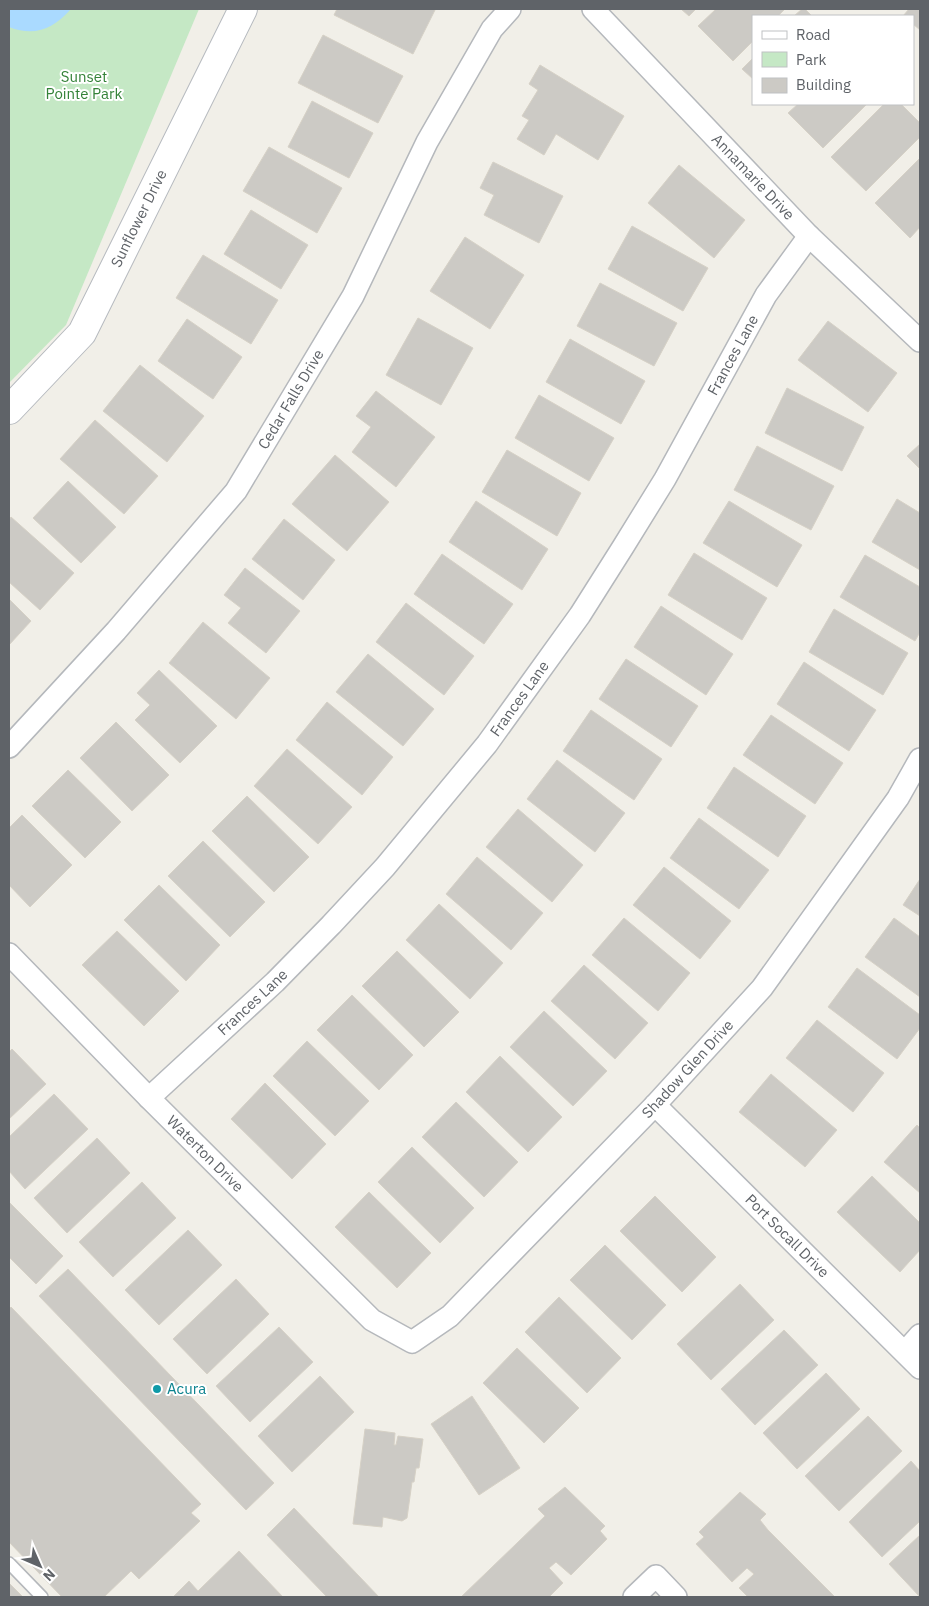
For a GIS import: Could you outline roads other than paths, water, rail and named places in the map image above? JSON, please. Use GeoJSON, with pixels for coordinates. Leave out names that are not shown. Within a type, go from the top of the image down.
{"type":"FeatureCollection","features":[{"type":"Feature","properties":{"kind":"street","name":"Sunflower Drive"},"geometry":{"type":"LineString","coordinates":[[9,410],[82,332],[243,9]]}},
{"type":"Feature","properties":{"kind":"street","name":"Cedar Falls Drive"},"geometry":{"type":"LineString","coordinates":[[9,747],[116,631],[236,491],[353,296],[427,142],[492,29],[510,9]]}},
{"type":"Feature","properties":{"kind":"street","name":"Annamarie Drive"},"geometry":{"type":"LineString","coordinates":[[592,9],[809,236],[920,341]]}},
{"type":"Feature","properties":{"kind":"street","name":"Frances Lane"},"geometry":{"type":"LineString","coordinates":[[148,1098],[275,982],[331,925],[392,859],[487,744],[580,615],[623,548],[670,471],[766,295],[809,236]]}},
{"type":"Feature","properties":{"kind":"street","name":"Shadow Glen Drive"},"geometry":{"type":"LineString","coordinates":[[412,1342],[450,1316],[656,1105],[762,988],[898,798],[920,759]]}},
{"type":"Feature","properties":{"kind":"street","name":"Waterton Drive"},"geometry":{"type":"LineString","coordinates":[[9,954],[148,1098],[372,1320],[412,1342]]}},
{"type":"Feature","properties":{"kind":"street","name":"Port Socall Drive"},"geometry":{"type":"LineString","coordinates":[[656,1105],[920,1368]]}},
{"type":"Feature","properties":{"kind":"street"},"geometry":{"type":"LineString","coordinates":[[905,1352],[920,1335]]}},
{"type":"Feature","properties":{"kind":"street"},"geometry":{"type":"LineString","coordinates":[[634,1597],[656,1576],[676,1597]]}},
{"type":"Feature","properties":{"kind":"lane"},"geometry":{"type":"LineString","coordinates":[[9,1563],[42,1597]]}},
{"type":"Feature","properties":{"kind":"water"},"geometry":{"type":"Polygon","coordinates":[[[9,9],[71,9],[50,26],[35,31],[27,31],[9,27],[9,9]]]}},
{"type":"Feature","properties":{"kind":"place","name":"Acura"},"geometry":{"type":"Point","coordinates":[157,1389]}},
{"type":"Feature","properties":{"kind":"park label","name":"Sunset Pointe Park"},"geometry":{"type":"Point","coordinates":[84,86]}}]}
